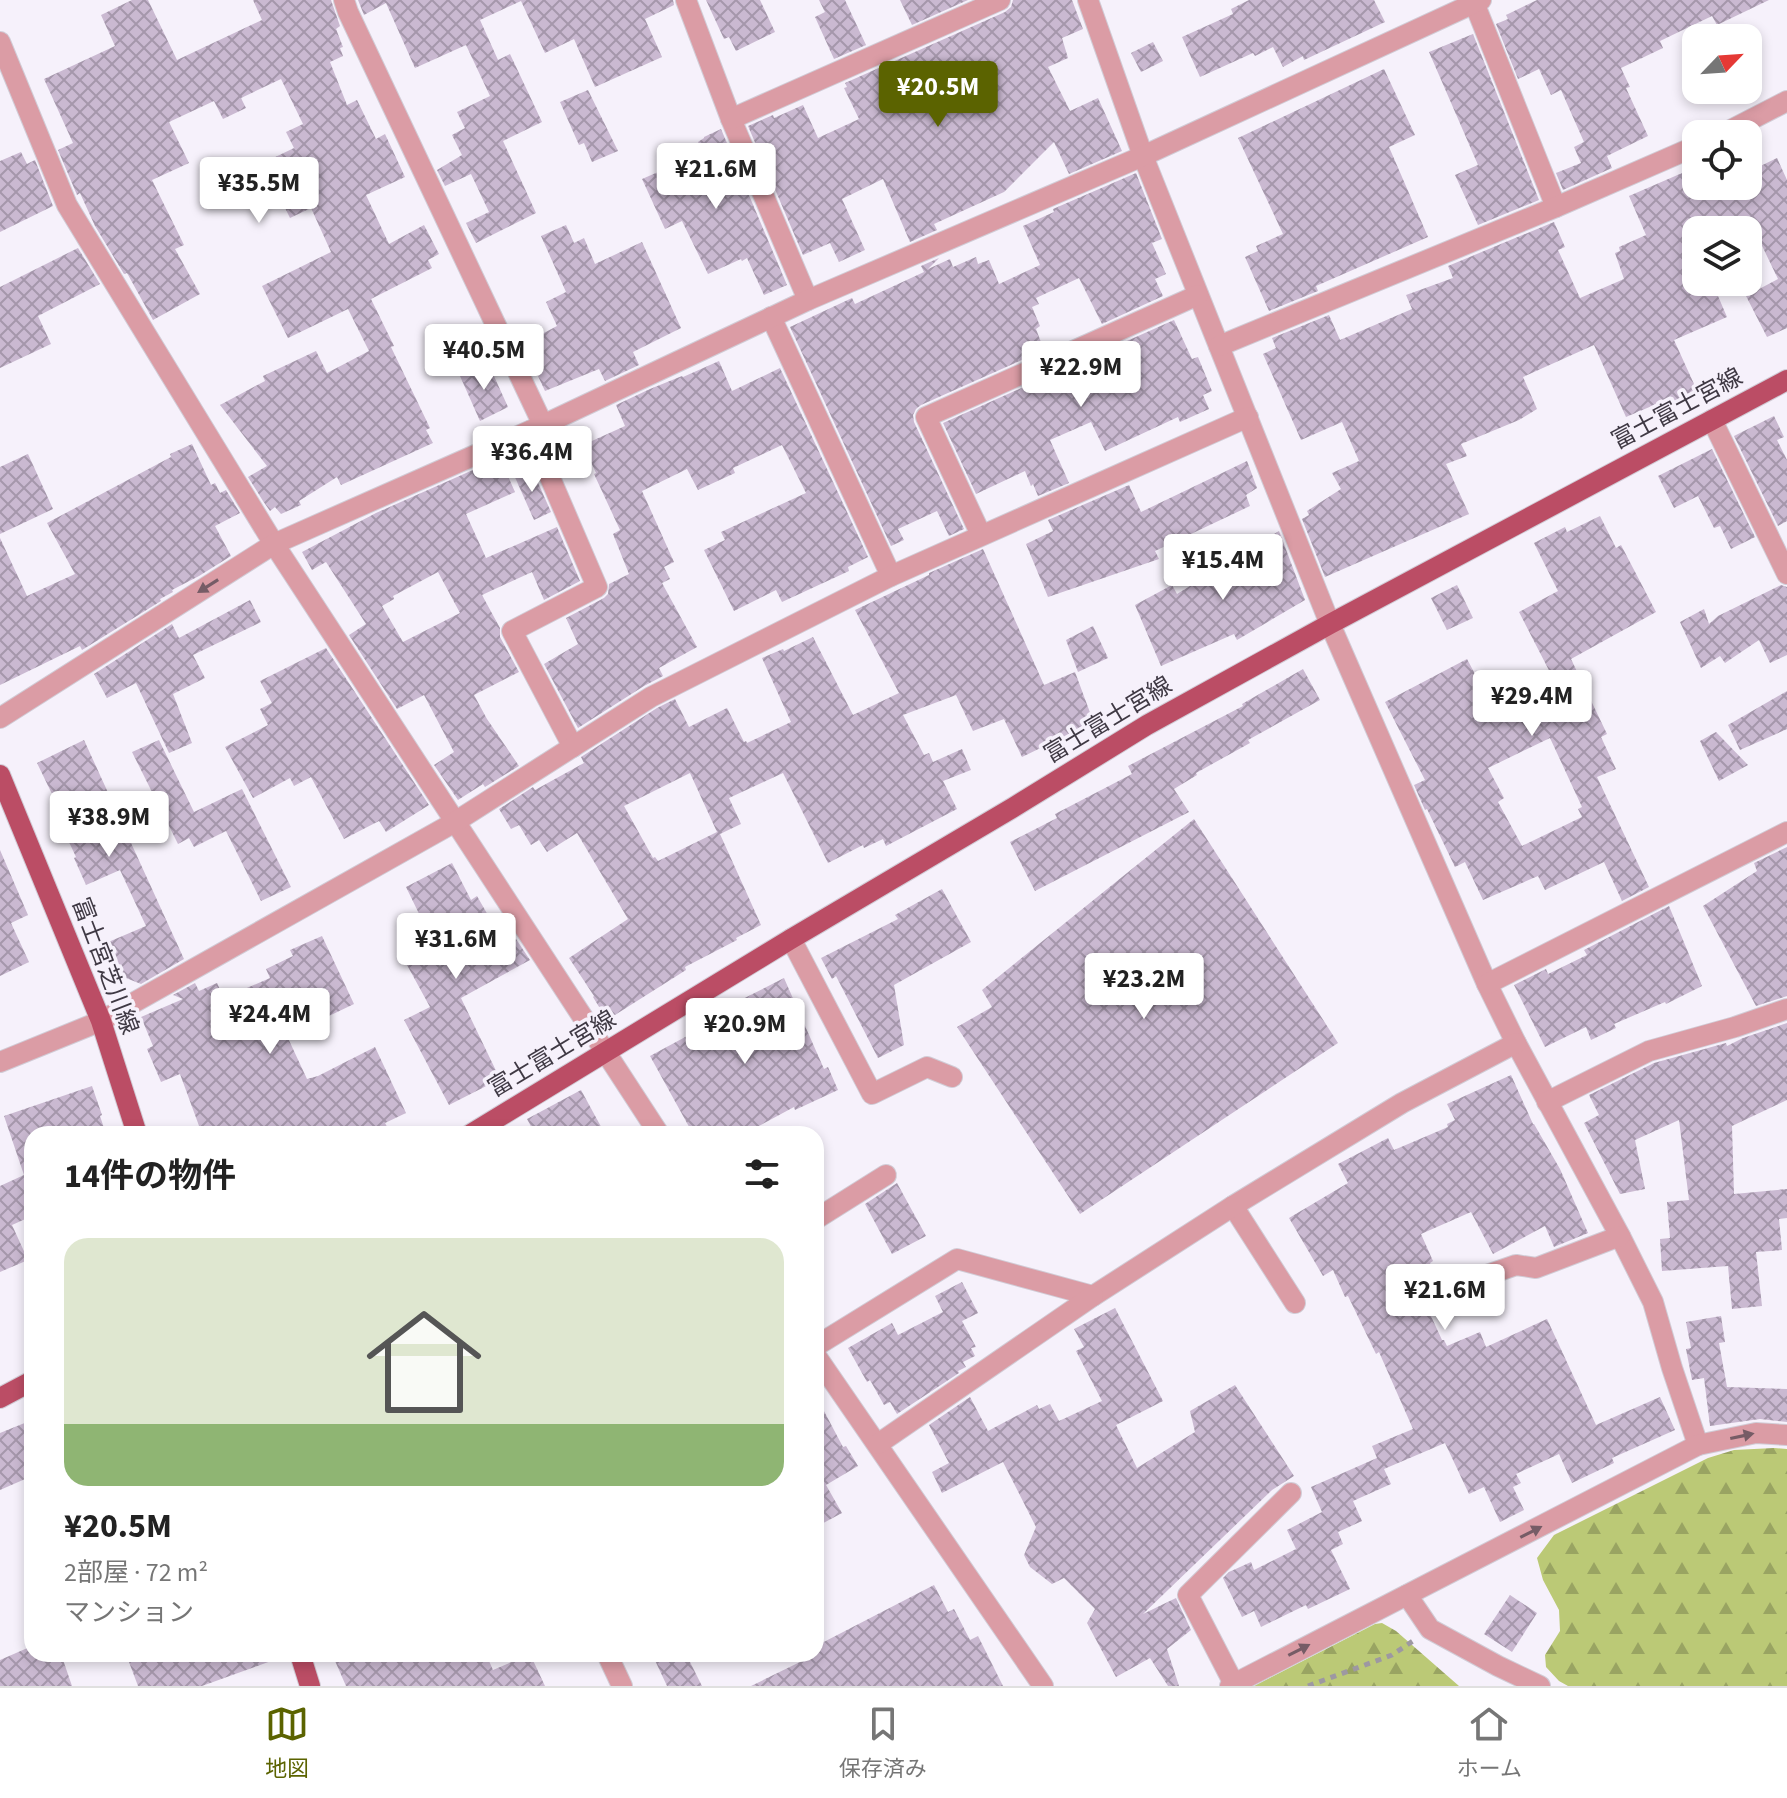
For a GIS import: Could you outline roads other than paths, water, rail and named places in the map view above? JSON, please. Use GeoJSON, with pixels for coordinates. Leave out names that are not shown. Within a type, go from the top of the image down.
{"type":"FeatureCollection","features":[{"type":"Feature","properties":{"kind":"main road","name":"富士富士宮線"},"geometry":{"type":"LineString","coordinates":[[484,1126],[1147,725],[1787,380]]}},
{"type":"Feature","properties":{"kind":"main road","name":"富士宮芝川線"},"geometry":{"type":"LineString","coordinates":[[0,775],[101,1021],[134,1126]]}},
{"type":"Feature","properties":{"kind":"main road"},"geometry":{"type":"LineString","coordinates":[[0,1398],[24,1385]]}},
{"type":"Feature","properties":{"kind":"main road"},"geometry":{"type":"LineString","coordinates":[[302,1662],[310,1686]]}},
{"type":"Feature","properties":{"kind":"street"},"geometry":{"type":"LineString","coordinates":[[344,0],[536,428],[597,587],[512,631],[573,747]]}},
{"type":"Feature","properties":{"kind":"street"},"geometry":{"type":"LineString","coordinates":[[686,0],[731,119],[808,300]]}},
{"type":"Feature","properties":{"kind":"street"},"geometry":{"type":"LineString","coordinates":[[731,119],[1000,0]]}},
{"type":"Feature","properties":{"kind":"street"},"geometry":{"type":"LineString","coordinates":[[1088,0],[1143,156],[1330,624],[1487,984],[1653,1302],[1698,1445]]}},
{"type":"Feature","properties":{"kind":"street"},"geometry":{"type":"LineString","coordinates":[[0,718],[274,544],[536,428],[808,300],[1143,156],[1476,1],[1556,207]]}},
{"type":"Feature","properties":{"kind":"street"},"geometry":{"type":"LineString","coordinates":[[0,42],[67,205],[274,544],[654,1126]]}},
{"type":"Feature","properties":{"kind":"street"},"geometry":{"type":"LineString","coordinates":[[1750,120],[1787,101]]}},
{"type":"Feature","properties":{"kind":"street"},"geometry":{"type":"LineString","coordinates":[[1219,346],[1682,152]]}},
{"type":"Feature","properties":{"kind":"street"},"geometry":{"type":"LineString","coordinates":[[981,535],[926,417],[1198,295]]}},
{"type":"Feature","properties":{"kind":"street"},"geometry":{"type":"LineString","coordinates":[[771,317],[891,576]]}},
{"type":"Feature","properties":{"kind":"street"},"geometry":{"type":"LineString","coordinates":[[0,1062],[101,1021],[455,822],[651,697],[891,576],[1248,417]]}},
{"type":"Feature","properties":{"kind":"street"},"geometry":{"type":"LineString","coordinates":[[1712,420],[1787,574]]}},
{"type":"Feature","properties":{"kind":"street"},"geometry":{"type":"LineString","coordinates":[[1487,984],[1787,832]]}},
{"type":"Feature","properties":{"kind":"street"},"geometry":{"type":"LineString","coordinates":[[791,939],[872,1094],[927,1067],[952,1077]]}},
{"type":"Feature","properties":{"kind":"street"},"geometry":{"type":"LineString","coordinates":[[1547,1102],[1649,1051],[1787,1009]]}},
{"type":"Feature","properties":{"kind":"street"},"geometry":{"type":"LineString","coordinates":[[878,1444],[1093,1296],[1233,1206],[1402,1103],[1516,1043]]}},
{"type":"Feature","properties":{"kind":"street"},"geometry":{"type":"LineString","coordinates":[[824,1214],[886,1175]]}},
{"type":"Feature","properties":{"kind":"street"},"geometry":{"type":"LineString","coordinates":[[1233,1206],[1295,1303]]}},
{"type":"Feature","properties":{"kind":"street"},"geometry":{"type":"LineString","coordinates":[[1455,1286],[1516,1265],[1536,1268],[1620,1236]]}},
{"type":"Feature","properties":{"kind":"street"},"geometry":{"type":"LineString","coordinates":[[824,1341],[957,1259],[1093,1296]]}},
{"type":"Feature","properties":{"kind":"street"},"geometry":{"type":"LineString","coordinates":[[824,1367],[1043,1686]]}},
{"type":"Feature","properties":{"kind":"street"},"geometry":{"type":"LineString","coordinates":[[1291,1493],[1188,1595],[1232,1685],[1698,1445],[1756,1433],[1787,1435]]}},
{"type":"Feature","properties":{"kind":"street"},"geometry":{"type":"LineString","coordinates":[[1407,1595],[1430,1629],[1540,1686]]}},
{"type":"Feature","properties":{"kind":"street"},"geometry":{"type":"LineString","coordinates":[[611,1662],[622,1686]]}}]}
